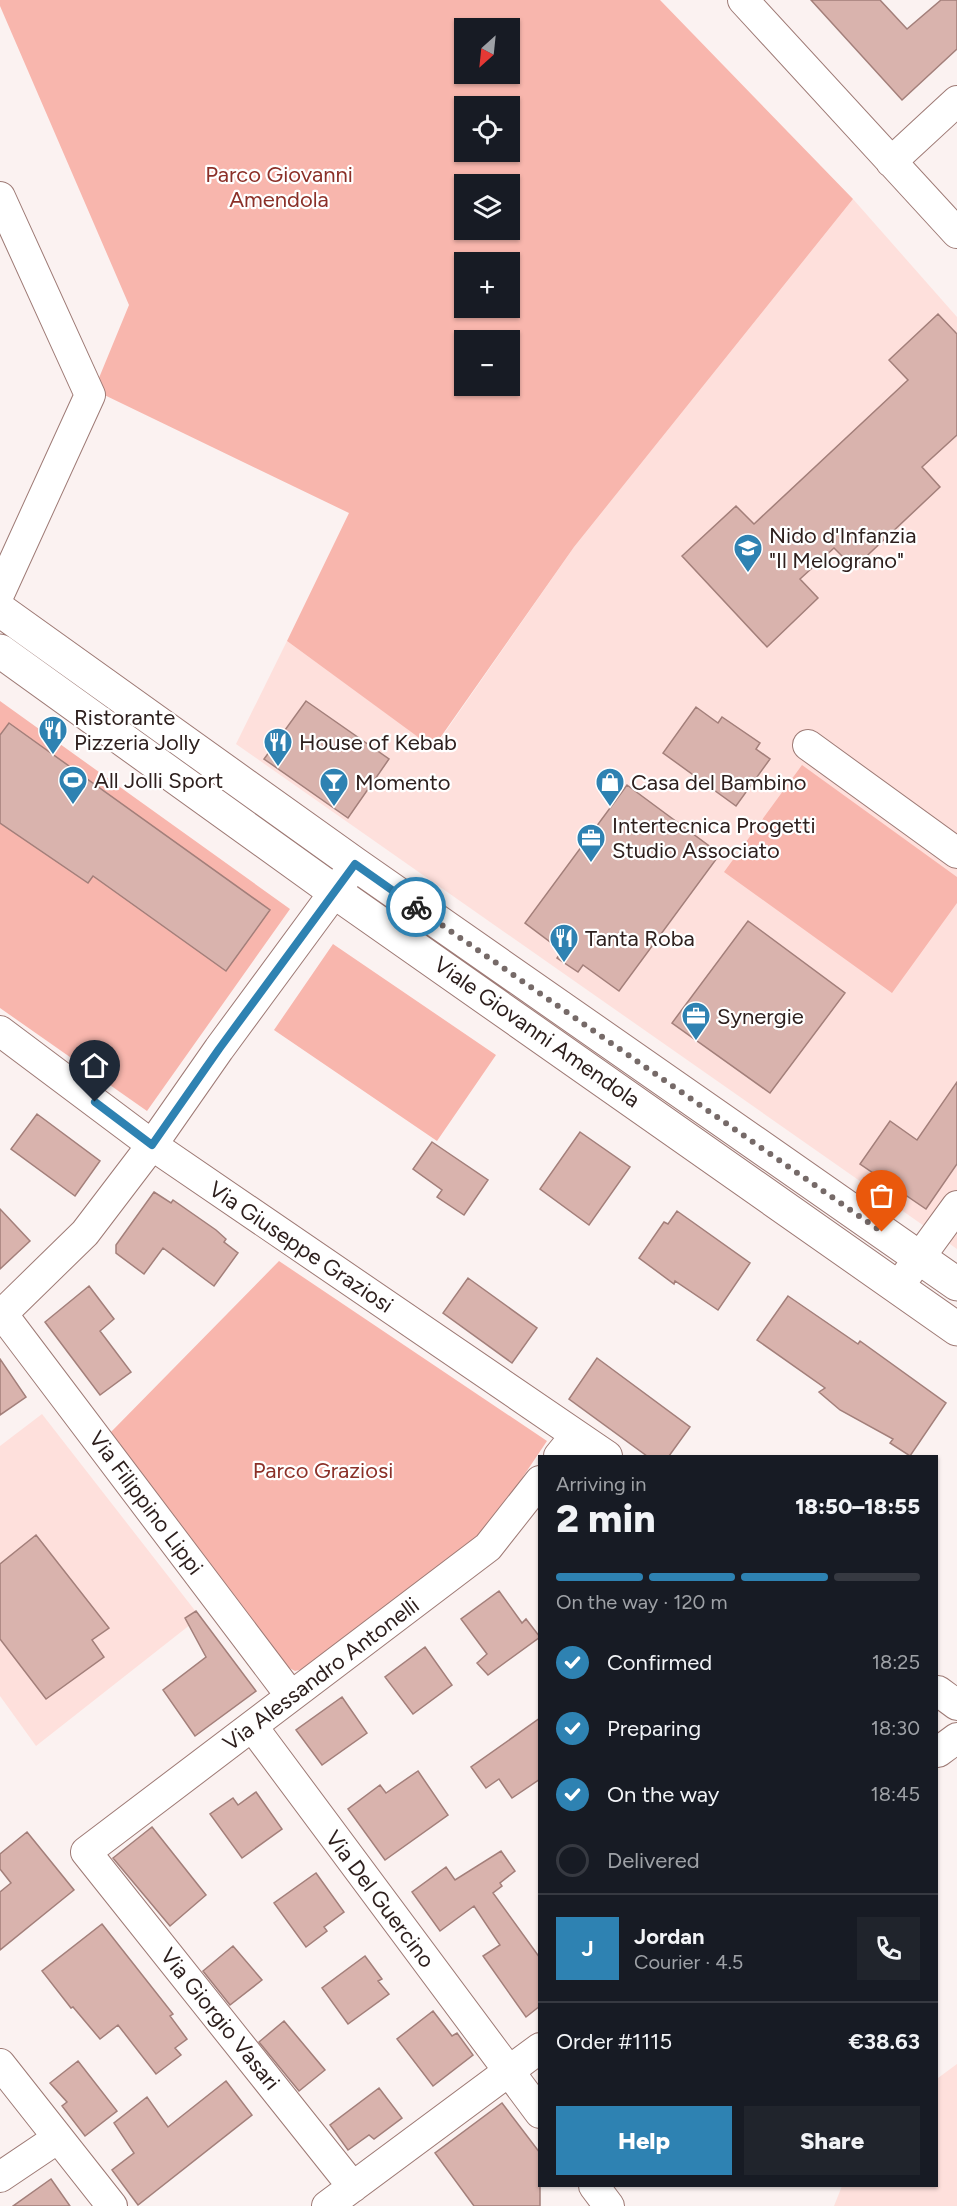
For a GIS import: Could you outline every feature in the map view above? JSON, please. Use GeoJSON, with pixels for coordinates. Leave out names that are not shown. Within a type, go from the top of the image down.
{"type":"FeatureCollection","features":[{"type":"Feature","properties":{"kind":"main road","name":"Viale Giovanni Amendola"},"geometry":{"type":"LineString","coordinates":[[9,617],[355,864],[957,1284]]}},
{"type":"Feature","properties":{"kind":"main road","name":"Viale Giovanni Amendola"},"geometry":{"type":"LineString","coordinates":[[1,655],[957,1329]]}},
{"type":"Feature","properties":{"kind":"street"},"geometry":{"type":"LineString","coordinates":[[744,0],[957,233]]}},
{"type":"Feature","properties":{"kind":"street"},"geometry":{"type":"LineString","coordinates":[[891,162],[957,100]]}},
{"type":"Feature","properties":{"kind":"street"},"geometry":{"type":"LineString","coordinates":[[0,197],[90,395],[0,592]]}},
{"type":"Feature","properties":{"kind":"street"},"geometry":{"type":"LineString","coordinates":[[1,655],[9,617]]}},
{"type":"Feature","properties":{"kind":"street"},"geometry":{"type":"LineString","coordinates":[[808,745],[957,853]]}},
{"type":"Feature","properties":{"kind":"street"},"geometry":{"type":"LineString","coordinates":[[1,1313],[85,1233],[152,1145],[219,1049],[355,864]]}},
{"type":"Feature","properties":{"kind":"street","name":"Via Giuseppe Graziosi"},"geometry":{"type":"LineString","coordinates":[[0,1031],[152,1145],[568,1446],[603,1455]]}},
{"type":"Feature","properties":{"kind":"street"},"geometry":{"type":"LineString","coordinates":[[898,1287],[957,1206]]}},
{"type":"Feature","properties":{"kind":"street","name":"Via Filippino Lippi"},"geometry":{"type":"LineString","coordinates":[[1,1313],[291,1696]]}},
{"type":"Feature","properties":{"kind":"street","name":"Via Alessandro Antonelli"},"geometry":{"type":"LineString","coordinates":[[86,1852],[488,1547],[538,1484]]}},
{"type":"Feature","properties":{"kind":"street"},"geometry":{"type":"LineString","coordinates":[[938,1691],[957,1705]]}},
{"type":"Feature","properties":{"kind":"street","name":"Via Del Guercino"},"geometry":{"type":"LineString","coordinates":[[252,1726],[538,2110]]}},
{"type":"Feature","properties":{"kind":"street"},"geometry":{"type":"LineString","coordinates":[[938,1752],[957,1737]]}},
{"type":"Feature","properties":{"kind":"street","name":"Via Giorgio Vasari"},"geometry":{"type":"LineString","coordinates":[[86,1852],[353,2187]]}},
{"type":"Feature","properties":{"kind":"street"},"geometry":{"type":"LineString","coordinates":[[327,2206],[538,2049]]}},
{"type":"Feature","properties":{"kind":"street"},"geometry":{"type":"LineString","coordinates":[[0,2064],[112,2206]]}},
{"type":"Feature","properties":{"kind":"street"},"geometry":{"type":"LineString","coordinates":[[0,2177],[58,2138]]}},
{"type":"Feature","properties":{"kind":"street"},"geometry":{"type":"LineString","coordinates":[[595,2187],[609,2206]]}},
{"type":"Feature","properties":{"kind":"shaded area"},"geometry":{"type":"Polygon","coordinates":[[[853,199],[957,317],[957,1249],[236,744],[287,641],[434,748],[574,547],[853,199]]]}},
{"type":"Feature","properties":{"kind":"shaded area"},"geometry":{"type":"Polygon","coordinates":[[[42,1414],[200,1617],[36,1746],[0,1696],[0,1446],[42,1414]]]}},
{"type":"Feature","properties":{"kind":"shaded area"},"geometry":{"type":"Polygon","coordinates":[[[957,2064],[957,2206],[834,2206],[842,2187],[938,2187],[938,2078],[957,2064]]]}},
{"type":"Feature","properties":{"kind":"green space","name":"Parco Giovanni Amendola"},"geometry":{"type":"Polygon","coordinates":[[[0,0],[660,0],[853,199],[574,547],[433,748],[287,641],[349,513],[94,390],[129,305],[0,6],[0,0]]]}},
{"type":"Feature","properties":{"kind":"green space","name":"All Jolli Sport"},"geometry":{"type":"Polygon","coordinates":[[[0,701],[290,909],[147,1111],[0,1008],[0,701]]]}},
{"type":"Feature","properties":{"kind":"green space"},"geometry":{"type":"Polygon","coordinates":[[[802,765],[957,877],[957,903],[892,993],[724,872],[802,765]]]}},
{"type":"Feature","properties":{"kind":"green space"},"geometry":{"type":"Polygon","coordinates":[[[333,944],[496,1055],[437,1141],[274,1030],[333,944]]]}},
{"type":"Feature","properties":{"kind":"green space","name":"Parco Graziosi"},"geometry":{"type":"Polygon","coordinates":[[[279,1261],[547,1441],[483,1536],[303,1669],[295,1671],[280,1663],[111,1432],[279,1261]]]}},
{"type":"Feature","properties":{"kind":"building"},"geometry":{"type":"Polygon","coordinates":[[[811,0],[880,0],[907,29],[941,0],[957,0],[957,49],[902,100],[811,0]]]}},
{"type":"Feature","properties":{"kind":"building"},"geometry":{"type":"Polygon","coordinates":[[[938,314],[957,334],[957,435],[922,467],[940,487],[854,568],[834,548],[800,579],[818,598],[767,647],[682,556],[736,506],[754,524],[908,380],[889,360],[938,314]]]}},
{"type":"Feature","properties":{"kind":"building"},"geometry":{"type":"Polygon","coordinates":[[[306,701],[389,759],[348,818],[264,759],[306,701]]]}},
{"type":"Feature","properties":{"kind":"building"},"geometry":{"type":"Polygon","coordinates":[[[696,707],[718,723],[722,717],[760,743],[756,749],[770,759],[736,806],[663,753],[696,707]]]}},
{"type":"Feature","properties":{"kind":"building"},"geometry":{"type":"Polygon","coordinates":[[[9,723],[270,910],[226,971],[93,876],[88,883],[0,823],[0,735],[9,723]]]}},
{"type":"Feature","properties":{"kind":"building"},"geometry":{"type":"Polygon","coordinates":[[[627,785],[720,854],[619,991],[583,965],[578,972],[557,958],[562,951],[525,923],[627,785]]]}},
{"type":"Feature","properties":{"kind":"building"},"geometry":{"type":"Polygon","coordinates":[[[748,921],[845,993],[770,1093],[672,1023],[748,921]]]}},
{"type":"Feature","properties":{"kind":"building"},"geometry":{"type":"Polygon","coordinates":[[[957,1082],[957,1164],[926,1209],[860,1164],[890,1121],[917,1140],[957,1082]]]}},
{"type":"Feature","properties":{"kind":"building"},"geometry":{"type":"Polygon","coordinates":[[[37,1114],[100,1161],[75,1196],[11,1149],[37,1114]]]}},
{"type":"Feature","properties":{"kind":"building"},"geometry":{"type":"Polygon","coordinates":[[[580,1132],[630,1167],[589,1225],[540,1189],[580,1132]]]}},
{"type":"Feature","properties":{"kind":"building"},"geometry":{"type":"Polygon","coordinates":[[[432,1142],[488,1180],[464,1215],[437,1197],[442,1190],[413,1169],[432,1142]]]}},
{"type":"Feature","properties":{"kind":"building"},"geometry":{"type":"Polygon","coordinates":[[[154,1192],[171,1203],[173,1200],[216,1230],[226,1239],[224,1242],[238,1253],[214,1286],[163,1248],[144,1274],[116,1253],[116,1245],[154,1192]]]}},
{"type":"Feature","properties":{"kind":"building"},"geometry":{"type":"Polygon","coordinates":[[[0,1209],[30,1241],[0,1269],[0,1209]]]}},
{"type":"Feature","properties":{"kind":"building"},"geometry":{"type":"Polygon","coordinates":[[[677,1211],[750,1263],[718,1310],[675,1281],[674,1284],[639,1258],[664,1222],[668,1224],[677,1211]]]}},
{"type":"Feature","properties":{"kind":"building"},"geometry":{"type":"Polygon","coordinates":[[[468,1278],[537,1328],[512,1363],[443,1313],[468,1278]]]}},
{"type":"Feature","properties":{"kind":"building"},"geometry":{"type":"Polygon","coordinates":[[[89,1286],[114,1319],[100,1331],[131,1372],[100,1395],[45,1322],[89,1286]]]}},
{"type":"Feature","properties":{"kind":"building"},"geometry":{"type":"Polygon","coordinates":[[[788,1296],[858,1344],[860,1341],[946,1403],[908,1455],[890,1443],[893,1439],[840,1410],[819,1392],[825,1388],[757,1340],[788,1296]]]}},
{"type":"Feature","properties":{"kind":"building"},"geometry":{"type":"Polygon","coordinates":[[[597,1358],[690,1427],[670,1455],[646,1455],[569,1399],[597,1358]]]}},
{"type":"Feature","properties":{"kind":"building"},"geometry":{"type":"Polygon","coordinates":[[[0,1359],[26,1397],[0,1415],[0,1359]]]}},
{"type":"Feature","properties":{"kind":"building"},"geometry":{"type":"Polygon","coordinates":[[[36,1535],[109,1628],[92,1640],[104,1657],[46,1699],[0,1639],[0,1564],[36,1535]]]}},
{"type":"Feature","properties":{"kind":"building"},"geometry":{"type":"Polygon","coordinates":[[[499,1591],[522,1623],[526,1619],[538,1634],[538,1638],[488,1675],[477,1663],[487,1654],[461,1619],[499,1591]]]}},
{"type":"Feature","properties":{"kind":"building"},"geometry":{"type":"Polygon","coordinates":[[[196,1611],[256,1691],[195,1736],[163,1690],[206,1657],[185,1618],[196,1611]]]}},
{"type":"Feature","properties":{"kind":"building"},"geometry":{"type":"Polygon","coordinates":[[[425,1647],[452,1685],[413,1714],[385,1677],[425,1647]]]}},
{"type":"Feature","properties":{"kind":"building"},"geometry":{"type":"Polygon","coordinates":[[[342,1697],[367,1733],[322,1765],[296,1730],[342,1697]]]}},
{"type":"Feature","properties":{"kind":"building"},"geometry":{"type":"Polygon","coordinates":[[[538,1719],[538,1780],[512,1798],[499,1779],[486,1788],[471,1767],[538,1719]]]}},
{"type":"Feature","properties":{"kind":"building"},"geometry":{"type":"Polygon","coordinates":[[[418,1771],[448,1815],[385,1860],[348,1809],[380,1785],[386,1793],[418,1771]]]}},
{"type":"Feature","properties":{"kind":"building"},"geometry":{"type":"Polygon","coordinates":[[[256,1792],[282,1829],[242,1858],[210,1814],[233,1798],[238,1805],[256,1792]]]}},
{"type":"Feature","properties":{"kind":"building"},"geometry":{"type":"Polygon","coordinates":[[[152,1827],[206,1895],[170,1926],[113,1858],[152,1827]]]}},
{"type":"Feature","properties":{"kind":"building"},"geometry":{"type":"Polygon","coordinates":[[[27,1832],[74,1890],[0,1950],[0,1892],[11,1883],[0,1869],[0,1854],[27,1832]]]}},
{"type":"Feature","properties":{"kind":"building"},"geometry":{"type":"Polygon","coordinates":[[[501,1851],[515,1871],[500,1883],[502,1886],[493,1893],[538,1955],[538,2008],[526,2017],[483,1956],[500,1945],[474,1906],[440,1931],[412,1892],[446,1867],[455,1880],[501,1851]]]}},
{"type":"Feature","properties":{"kind":"building"},"geometry":{"type":"Polygon","coordinates":[[[316,1873],[344,1912],[324,1927],[327,1931],[306,1947],[274,1903],[316,1873]]]}},
{"type":"Feature","properties":{"kind":"building"},"geometry":{"type":"Polygon","coordinates":[[[102,1924],[173,2014],[170,2016],[187,2039],[175,2048],[181,2055],[156,2074],[118,2025],[100,2039],[73,2007],[71,2008],[42,1971],[102,1924]]]}},
{"type":"Feature","properties":{"kind":"building"},"geometry":{"type":"Polygon","coordinates":[[[233,1946],[262,1980],[230,2005],[203,1971],[233,1946]]]}},
{"type":"Feature","properties":{"kind":"building"},"geometry":{"type":"Polygon","coordinates":[[[365,1956],[382,1979],[378,1981],[389,1994],[348,2024],[322,1988],[365,1956]]]}},
{"type":"Feature","properties":{"kind":"building"},"geometry":{"type":"Polygon","coordinates":[[[433,2011],[452,2036],[457,2033],[473,2055],[433,2086],[397,2039],[433,2011]]]}},
{"type":"Feature","properties":{"kind":"building"},"geometry":{"type":"Polygon","coordinates":[[[284,2021],[325,2070],[299,2091],[259,2042],[284,2021]]]}},
{"type":"Feature","properties":{"kind":"building"},"geometry":{"type":"Polygon","coordinates":[[[78,2061],[117,2111],[85,2136],[62,2106],[67,2102],[50,2083],[78,2061]]]}},
{"type":"Feature","properties":{"kind":"building"},"geometry":{"type":"Polygon","coordinates":[[[226,2081],[252,2115],[138,2205],[112,2170],[134,2153],[114,2123],[147,2097],[168,2127],[226,2081]]]}},
{"type":"Feature","properties":{"kind":"building"},"geometry":{"type":"Polygon","coordinates":[[[379,2088],[402,2118],[374,2139],[369,2135],[348,2150],[330,2125],[379,2088]]]}},
{"type":"Feature","properties":{"kind":"building"},"geometry":{"type":"Polygon","coordinates":[[[502,2103],[538,2150],[540,2206],[474,2206],[435,2153],[502,2103]]]}},
{"type":"Feature","properties":{"kind":"building"},"geometry":{"type":"Polygon","coordinates":[[[51,2179],[70,2206],[13,2206],[51,2179]]]}},
{"type":"Feature","properties":{"kind":"way so far"},"geometry":{"type":"LineString","coordinates":[[416,907],[882,1232]]}},
{"type":"Feature","properties":{"kind":"place","name":"Nido d'Infanzia \"Il Melograno\""},"geometry":{"type":"Point","coordinates":[748,574]}},
{"type":"Feature","properties":{"kind":"place","name":"Ristorante Pizzeria Jolly"},"geometry":{"type":"Point","coordinates":[53,756]}},
{"type":"Feature","properties":{"kind":"place","name":"House of Kebab"},"geometry":{"type":"Point","coordinates":[278,768]}},
{"type":"Feature","properties":{"kind":"place","name":"All Jolli Sport"},"geometry":{"type":"Point","coordinates":[73,806]}},
{"type":"Feature","properties":{"kind":"place","name":"Momento"},"geometry":{"type":"Point","coordinates":[334,808]}},
{"type":"Feature","properties":{"kind":"place","name":"Casa del Bambino"},"geometry":{"type":"Point","coordinates":[610,808]}},
{"type":"Feature","properties":{"kind":"place","name":"Intertecnica Progetti Studio Associato"},"geometry":{"type":"Point","coordinates":[591,864]}},
{"type":"Feature","properties":{"kind":"place","name":"Tanta Roba"},"geometry":{"type":"Point","coordinates":[564,964]}},
{"type":"Feature","properties":{"kind":"place","name":"Synergie"},"geometry":{"type":"Point","coordinates":[696,1042]}},
{"type":"Feature","properties":{"kind":"route"},"geometry":{"type":"LineString","coordinates":[[95,1102],[152,1145],[219,1049],[355,864],[416,907]]}}]}
